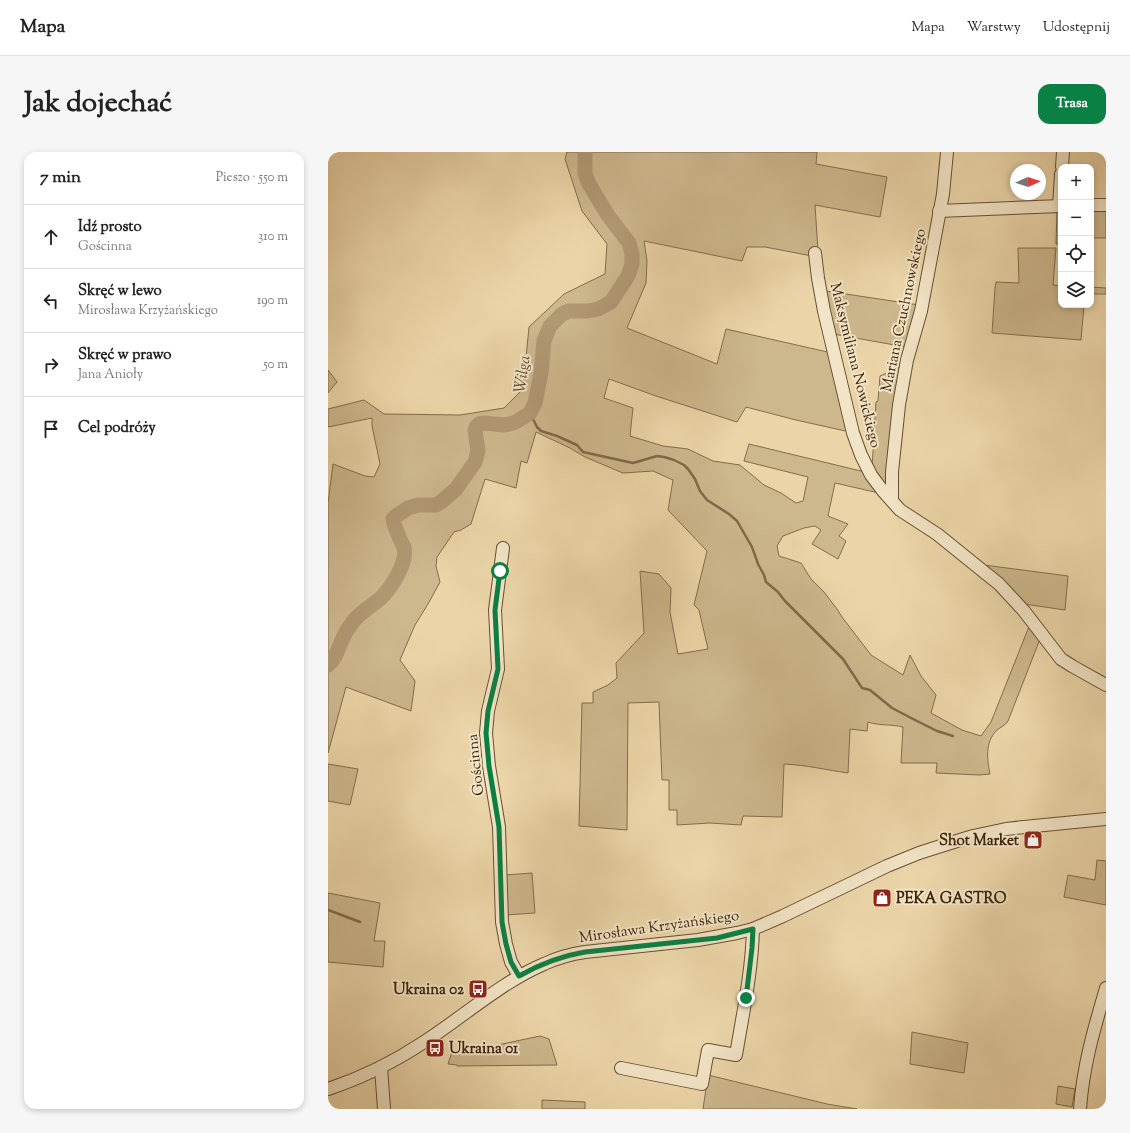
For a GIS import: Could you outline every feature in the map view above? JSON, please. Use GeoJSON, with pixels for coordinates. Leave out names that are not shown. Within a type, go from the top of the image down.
{"type":"FeatureCollection","features":[{"type":"Feature","properties":{"kind":"street","name":"Mariana Czuchnowskiego"},"geometry":{"type":"LineString","coordinates":[[892,500],[892,472],[899,404],[907,360],[921,311],[943,194],[947,152]]}},
{"type":"Feature","properties":{"kind":"street"},"geometry":{"type":"LineString","coordinates":[[1062,164],[1063,152]]}},
{"type":"Feature","properties":{"kind":"street"},"geometry":{"type":"LineString","coordinates":[[1094,205],[1106,205]]}},
{"type":"Feature","properties":{"kind":"street"},"geometry":{"type":"LineString","coordinates":[[939,211],[1058,206]]}},
{"type":"Feature","properties":{"kind":"street","name":"Maksymiliana Nowickiego"},"geometry":{"type":"LineString","coordinates":[[814,253],[824,311],[853,433],[871,476],[900,510],[937,534],[999,584],[1024,611],[1061,659],[1106,685]]}},
{"type":"Feature","properties":{"kind":"street","name":"Gościnna"},"geometry":{"type":"LineString","coordinates":[[503,548],[495,610],[498,669],[488,711],[486,733],[489,766],[499,827],[502,922],[511,962],[519,976]]}},
{"type":"Feature","properties":{"kind":"street","name":"Mirosława Krzyżańskiego"},"geometry":{"type":"LineString","coordinates":[[328,1090],[381,1067],[423,1043],[519,976],[545,963],[577,953],[717,938],[753,929],[887,866],[919,853],[973,836],[1006,829],[1106,820]]}},
{"type":"Feature","properties":{"kind":"street"},"geometry":{"type":"LineString","coordinates":[[621,1068],[702,1084],[708,1050],[736,1055],[751,963],[753,929]]}},
{"type":"Feature","properties":{"kind":"street"},"geometry":{"type":"LineString","coordinates":[[1080,1109],[1081,1088],[1086,1062],[1106,988]]}},
{"type":"Feature","properties":{"kind":"street"},"geometry":{"type":"LineString","coordinates":[[381,1067],[384,1109]]}},
{"type":"Feature","properties":{"kind":"shaded area"},"geometry":{"type":"Polygon","coordinates":[[[567,152],[817,152],[816,164],[887,177],[880,217],[815,205],[818,251],[812,256],[765,247],[747,247],[742,261],[644,241],[647,261],[646,283],[627,328],[717,364],[726,329],[832,353],[850,432],[746,407],[737,422],[609,379],[604,398],[633,408],[630,436],[663,446],[688,449],[713,461],[740,465],[764,485],[781,493],[796,503],[803,501],[808,477],[744,461],[749,444],[865,472],[879,493],[835,483],[828,516],[848,524],[839,536],[846,541],[838,559],[812,544],[821,530],[815,526],[804,528],[783,536],[777,546],[779,556],[801,563],[811,579],[824,592],[871,655],[903,675],[910,655],[921,676],[936,695],[931,713],[962,730],[981,736],[991,722],[1030,624],[1040,639],[1008,721],[992,736],[988,746],[988,763],[990,774],[979,775],[936,773],[937,763],[901,763],[903,727],[868,722],[867,731],[850,729],[848,773],[808,766],[784,764],[782,817],[743,816],[741,825],[710,823],[677,825],[677,810],[669,810],[669,780],[662,780],[659,702],[628,703],[627,830],[579,826],[582,703],[593,703],[593,692],[608,685],[617,678],[616,663],[644,633],[640,571],[659,574],[671,588],[670,612],[678,654],[708,649],[699,610],[694,605],[707,551],[668,510],[673,480],[653,471],[623,473],[585,457],[536,432],[527,463],[521,461],[516,488],[485,479],[471,524],[454,532],[437,557],[436,566],[440,582],[415,625],[400,660],[415,681],[411,711],[346,687],[328,753],[328,503],[333,464],[365,476],[374,477],[380,464],[372,426],[372,418],[328,427],[328,409],[364,400],[384,414],[460,415],[504,408],[523,389],[529,327],[564,294],[605,274],[607,244],[582,211],[565,159],[567,152]]]}},
{"type":"Feature","properties":{"kind":"shaded area"},"geometry":{"type":"Polygon","coordinates":[[[1057,210],[1058,210],[1058,244],[1056,244],[1057,210]]]}},
{"type":"Feature","properties":{"kind":"shaded area"},"geometry":{"type":"Polygon","coordinates":[[[1094,210],[1106,210],[1106,238],[1094,238],[1094,210]]]}},
{"type":"Feature","properties":{"kind":"shaded area"},"geometry":{"type":"Polygon","coordinates":[[[1018,248],[1056,248],[1053,285],[1058,286],[1058,308],[1084,308],[1081,340],[992,333],[996,282],[1019,283],[1018,248]]]}},
{"type":"Feature","properties":{"kind":"shaded area"},"geometry":{"type":"Polygon","coordinates":[[[1094,287],[1106,288],[1106,294],[1094,294],[1094,287]]]}},
{"type":"Feature","properties":{"kind":"shaded area"},"geometry":{"type":"Polygon","coordinates":[[[826,291],[919,305],[906,347],[833,334],[826,291]]]}},
{"type":"Feature","properties":{"kind":"shaded area"},"geometry":{"type":"Polygon","coordinates":[[[900,367],[889,490],[872,468],[876,402],[878,401],[880,376],[900,367]]]}},
{"type":"Feature","properties":{"kind":"shaded area"},"geometry":{"type":"Polygon","coordinates":[[[328,370],[337,382],[328,393],[328,370]]]}},
{"type":"Feature","properties":{"kind":"shaded area"},"geometry":{"type":"Polygon","coordinates":[[[984,565],[1068,576],[1065,610],[1024,604],[984,565]]]}},
{"type":"Feature","properties":{"kind":"shaded area"},"geometry":{"type":"Polygon","coordinates":[[[328,764],[358,769],[350,805],[328,801],[328,764]]]}},
{"type":"Feature","properties":{"kind":"shaded area"},"geometry":{"type":"Polygon","coordinates":[[[1097,860],[1106,861],[1106,905],[1064,897],[1068,875],[1095,880],[1097,860]]]}},
{"type":"Feature","properties":{"kind":"shaded area"},"geometry":{"type":"Polygon","coordinates":[[[532,873],[535,913],[506,915],[505,875],[532,873]]]}},
{"type":"Feature","properties":{"kind":"shaded area"},"geometry":{"type":"Polygon","coordinates":[[[328,893],[380,903],[374,941],[385,941],[383,967],[328,962],[328,893]]]}},
{"type":"Feature","properties":{"kind":"shaded area"},"geometry":{"type":"Polygon","coordinates":[[[912,1032],[968,1043],[964,1073],[910,1064],[912,1032]]]}},
{"type":"Feature","properties":{"kind":"shaded area"},"geometry":{"type":"Polygon","coordinates":[[[540,1036],[549,1039],[557,1065],[457,1066],[448,1064],[452,1052],[460,1053],[540,1036]]]}},
{"type":"Feature","properties":{"kind":"shaded area"},"geometry":{"type":"Polygon","coordinates":[[[708,1075],[827,1104],[857,1109],[703,1109],[708,1075]]]}},
{"type":"Feature","properties":{"kind":"shaded area"},"geometry":{"type":"Polygon","coordinates":[[[1058,1086],[1075,1089],[1072,1107],[1056,1104],[1058,1086]]]}},
{"type":"Feature","properties":{"kind":"shaded area"},"geometry":{"type":"Polygon","coordinates":[[[542,1100],[585,1102],[585,1109],[542,1109],[542,1100]]]}},
{"type":"Feature","properties":{"kind":"waterway","name":"Wilga"},"geometry":{"type":"LineString","coordinates":[[328,665],[336,655],[346,632],[355,619],[380,599],[398,575],[405,553],[393,519],[408,508],[418,505],[436,505],[456,489],[475,462],[478,451],[475,431],[479,424],[510,424],[530,413],[535,403],[541,373],[544,341],[550,326],[562,314],[569,311],[588,311],[598,309],[611,302],[628,276],[632,264],[632,254],[629,243],[607,214],[588,182],[585,173],[585,152]]}},
{"type":"Feature","properties":{"kind":"waterway"},"geometry":{"type":"LineString","coordinates":[[530,413],[537,427],[541,431],[577,445],[583,452],[633,463],[657,456],[674,460],[684,465],[695,479],[700,491],[707,500],[737,521],[752,547],[766,582],[778,592],[785,601],[843,659],[862,688],[870,690],[892,708],[937,731],[953,736]]}},
{"type":"Feature","properties":{"kind":"waterway"},"geometry":{"type":"LineString","coordinates":[[328,910],[360,922]]}},
{"type":"Feature","properties":{"kind":"place","name":"Shot Market"},"geometry":{"type":"Point","coordinates":[1033,840]}},
{"type":"Feature","properties":{"kind":"place","name":"PEKA GASTRO"},"geometry":{"type":"Point","coordinates":[882,898]}},
{"type":"Feature","properties":{"kind":"place","name":"Ukraina 02"},"geometry":{"type":"Point","coordinates":[478,989]}},
{"type":"Feature","properties":{"kind":"place","name":"Ukraina 01"},"geometry":{"type":"Point","coordinates":[435,1048]}},
{"type":"Feature","properties":{"kind":"route"},"geometry":{"type":"LineString","coordinates":[[500,571],[495,610],[498,669],[488,711],[486,733],[489,766],[499,827],[502,922],[508,954],[515,970],[519,976],[545,963],[568,955],[717,938],[753,929],[746,998]]}}]}
